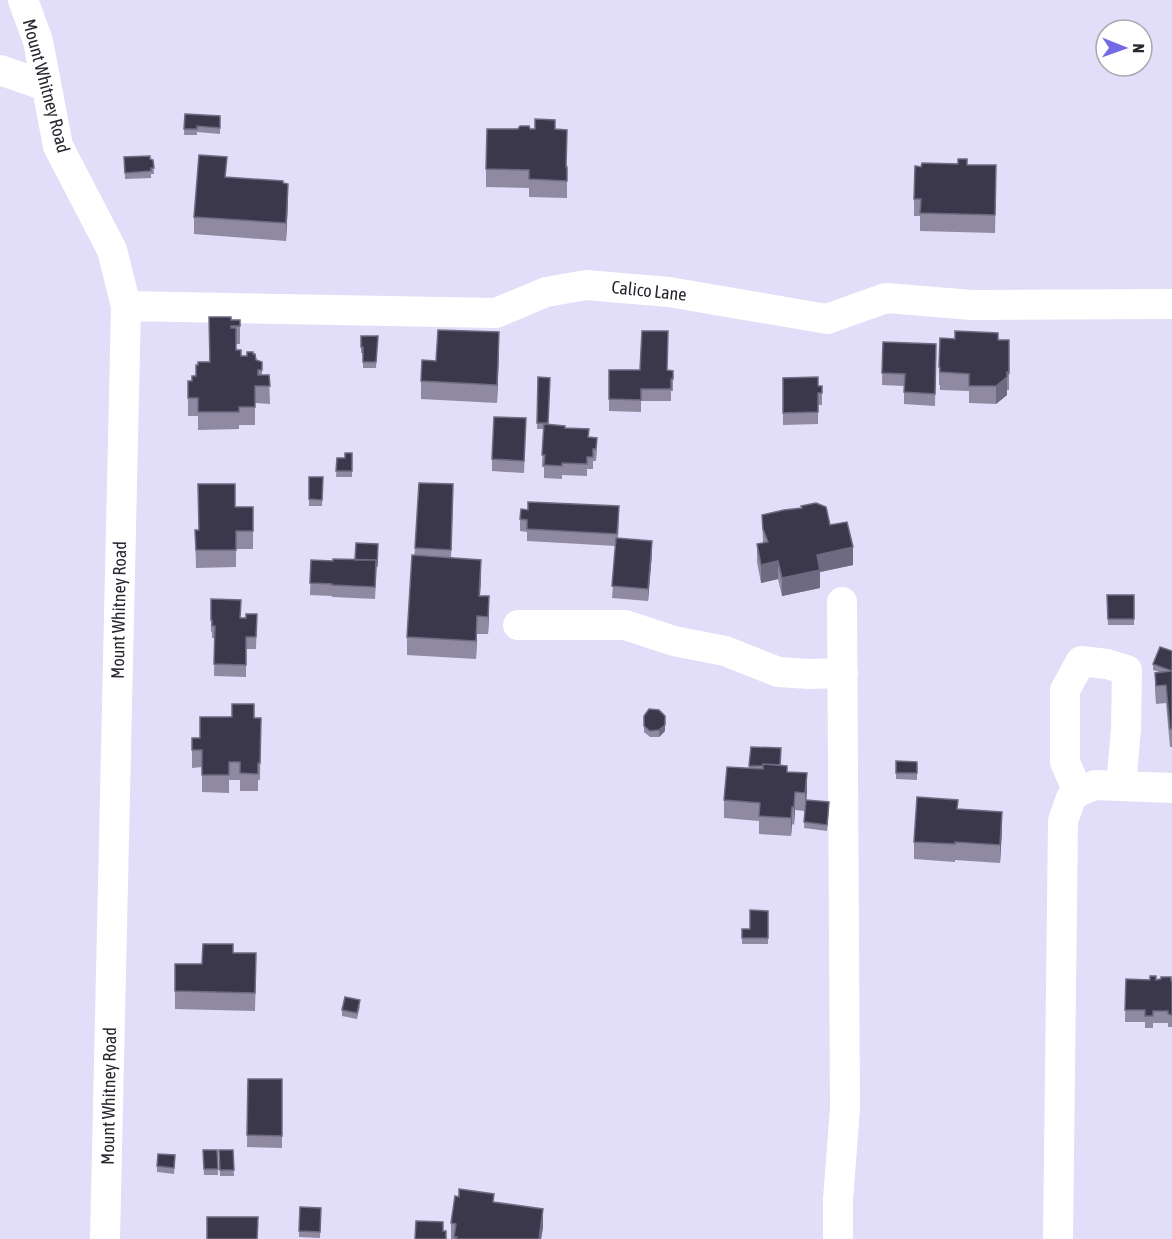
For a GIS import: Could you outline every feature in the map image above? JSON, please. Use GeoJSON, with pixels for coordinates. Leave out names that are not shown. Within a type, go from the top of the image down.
{"type":"FeatureCollection","features":[{"type":"Feature","properties":{"kind":"street","name":"Mount Whitney Road"},"geometry":{"type":"LineString","coordinates":[[23,0],[38,41],[58,146],[112,250],[126,306],[105,1239]]}},
{"type":"Feature","properties":{"kind":"street"},"geometry":{"type":"LineString","coordinates":[[0,70],[46,86]]}},
{"type":"Feature","properties":{"kind":"street","name":"Calico Lane"},"geometry":{"type":"LineString","coordinates":[[126,306],[496,313],[546,292],[585,285],[669,292],[827,319],[886,298],[972,305],[1172,304]]}},
{"type":"Feature","properties":{"kind":"street"},"geometry":{"type":"LineString","coordinates":[[838,1239],[838,1200],[845,1108],[842,602]]}},
{"type":"Feature","properties":{"kind":"street"},"geometry":{"type":"LineString","coordinates":[[518,625],[625,626],[674,641],[725,651],[778,672],[843,673]]}},
{"type":"Feature","properties":{"kind":"street"},"geometry":{"type":"LineString","coordinates":[[1078,792],[1065,762],[1065,690],[1081,661],[1107,664],[1127,670],[1126,729],[1121,786]]}},
{"type":"Feature","properties":{"kind":"street"},"geometry":{"type":"LineString","coordinates":[[1058,1239],[1063,821],[1071,798],[1078,792],[1095,786],[1172,788]]}},
{"type":"Feature","properties":{"kind":"building"},"geometry":{"type":"Polygon","coordinates":[[[185,114],[220,116],[220,128],[197,126],[197,129],[184,129],[185,114]]]}},
{"type":"Feature","properties":{"kind":"building"},"geometry":{"type":"Polygon","coordinates":[[[535,119],[555,120],[555,129],[567,130],[567,181],[529,179],[529,170],[486,169],[487,129],[518,129],[520,126],[529,126],[530,129],[535,129],[535,119]]]}},
{"type":"Feature","properties":{"kind":"building"},"geometry":{"type":"Polygon","coordinates":[[[199,155],[227,157],[225,177],[283,181],[288,184],[286,223],[194,217],[199,155]]]}},
{"type":"Feature","properties":{"kind":"building"},"geometry":{"type":"Polygon","coordinates":[[[150,156],[154,168],[151,168],[151,171],[125,173],[124,157],[150,156]]]}},
{"type":"Feature","properties":{"kind":"building"},"geometry":{"type":"Polygon","coordinates":[[[958,159],[967,159],[967,165],[996,165],[995,215],[920,213],[921,199],[914,199],[915,166],[921,167],[922,163],[958,164],[958,159]]]}},
{"type":"Feature","properties":{"kind":"building"},"geometry":{"type":"Polygon","coordinates":[[[209,317],[231,317],[231,320],[240,320],[240,326],[231,326],[231,328],[236,328],[236,350],[241,350],[241,356],[247,356],[247,352],[253,352],[256,360],[262,362],[262,370],[258,370],[258,375],[269,375],[270,386],[255,386],[255,407],[239,407],[239,412],[198,412],[198,398],[188,398],[188,381],[192,381],[192,376],[196,376],[196,365],[198,362],[210,362],[209,317]]]}},
{"type":"Feature","properties":{"kind":"building"},"geometry":{"type":"Polygon","coordinates":[[[438,330],[499,332],[497,385],[421,381],[422,360],[436,361],[438,330]]]}},
{"type":"Feature","properties":{"kind":"building"},"geometry":{"type":"Polygon","coordinates":[[[642,331],[668,331],[667,370],[673,371],[671,389],[641,389],[641,400],[609,399],[609,370],[640,370],[642,331]]]}},
{"type":"Feature","properties":{"kind":"building"},"geometry":{"type":"Polygon","coordinates":[[[955,331],[998,333],[998,340],[1009,340],[1007,377],[996,386],[969,386],[969,374],[940,372],[940,338],[955,339],[955,331]]]}},
{"type":"Feature","properties":{"kind":"building"},"geometry":{"type":"Polygon","coordinates":[[[361,336],[378,336],[376,362],[363,362],[361,336]]]}},
{"type":"Feature","properties":{"kind":"building"},"geometry":{"type":"Polygon","coordinates":[[[883,342],[936,344],[935,394],[904,392],[905,374],[882,373],[883,342]]]}},
{"type":"Feature","properties":{"kind":"building"},"geometry":{"type":"Polygon","coordinates":[[[538,377],[550,378],[548,423],[537,423],[538,377]]]}},
{"type":"Feature","properties":{"kind":"building"},"geometry":{"type":"Polygon","coordinates":[[[818,377],[818,386],[822,386],[822,393],[818,393],[818,412],[783,413],[783,378],[818,377]]]}},
{"type":"Feature","properties":{"kind":"building"},"geometry":{"type":"Polygon","coordinates":[[[494,417],[526,418],[524,461],[492,459],[494,417]]]}},
{"type":"Feature","properties":{"kind":"building"},"geometry":{"type":"Polygon","coordinates":[[[544,424],[589,429],[588,437],[597,438],[593,457],[587,457],[587,464],[544,465],[545,455],[542,455],[544,424]]]}},
{"type":"Feature","properties":{"kind":"building"},"geometry":{"type":"Polygon","coordinates":[[[345,453],[352,453],[352,471],[336,471],[337,458],[345,458],[345,453]]]}},
{"type":"Feature","properties":{"kind":"building"},"geometry":{"type":"Polygon","coordinates":[[[309,477],[323,477],[322,500],[309,499],[309,477]]]}},
{"type":"Feature","properties":{"kind":"building"},"geometry":{"type":"Polygon","coordinates":[[[419,483],[453,484],[451,550],[415,548],[419,483]]]}},
{"type":"Feature","properties":{"kind":"building"},"geometry":{"type":"Polygon","coordinates":[[[198,484],[235,484],[235,507],[253,507],[253,531],[236,531],[236,550],[196,550],[195,530],[199,530],[198,484]]]}},
{"type":"Feature","properties":{"kind":"building"},"geometry":{"type":"Polygon","coordinates":[[[528,502],[619,506],[617,534],[527,529],[527,520],[520,519],[521,509],[528,510],[528,502]]]}},
{"type":"Feature","properties":{"kind":"building"},"geometry":{"type":"Polygon","coordinates":[[[816,503],[826,507],[830,525],[847,522],[853,547],[817,555],[820,570],[782,578],[778,561],[761,565],[757,544],[768,542],[763,529],[762,515],[802,508],[801,506],[816,503]]]}},
{"type":"Feature","properties":{"kind":"building"},"geometry":{"type":"Polygon","coordinates":[[[616,538],[652,541],[648,589],[612,586],[616,538]]]}},
{"type":"Feature","properties":{"kind":"building"},"geometry":{"type":"Polygon","coordinates":[[[356,543],[378,544],[377,566],[376,560],[355,560],[356,543]]]}},
{"type":"Feature","properties":{"kind":"building"},"geometry":{"type":"Polygon","coordinates":[[[412,555],[481,560],[479,596],[489,596],[488,617],[477,616],[476,641],[407,637],[412,555]]]}},
{"type":"Feature","properties":{"kind":"building"},"geometry":{"type":"Polygon","coordinates":[[[333,559],[376,560],[375,587],[310,583],[311,560],[333,561],[333,559]]]}},
{"type":"Feature","properties":{"kind":"building"},"geometry":{"type":"Polygon","coordinates":[[[1107,595],[1134,595],[1134,619],[1108,619],[1107,595]]]}},
{"type":"Feature","properties":{"kind":"building"},"geometry":{"type":"Polygon","coordinates":[[[211,599],[241,600],[240,618],[246,618],[246,614],[257,614],[256,637],[246,637],[246,665],[214,664],[215,626],[212,626],[211,620],[211,599]]]}},
{"type":"Feature","properties":{"kind":"building"},"geometry":{"type":"Polygon","coordinates":[[[1160,647],[1172,651],[1172,671],[1153,664],[1160,647]]]}},
{"type":"Feature","properties":{"kind":"building"},"geometry":{"type":"Polygon","coordinates":[[[1172,671],[1172,729],[1170,729],[1166,685],[1156,686],[1155,673],[1172,671]]]}},
{"type":"Feature","properties":{"kind":"building"},"geometry":{"type":"Polygon","coordinates":[[[232,704],[254,704],[254,718],[261,718],[258,774],[240,773],[240,762],[229,762],[229,775],[202,775],[202,750],[192,750],[192,738],[200,738],[200,717],[232,717],[232,704]]]}},
{"type":"Feature","properties":{"kind":"building"},"geometry":{"type":"Polygon","coordinates":[[[649,709],[659,710],[665,716],[665,725],[659,730],[650,731],[644,726],[644,716],[649,709]]]}},
{"type":"Feature","properties":{"kind":"building"},"geometry":{"type":"Polygon","coordinates":[[[751,747],[781,748],[780,765],[749,766],[751,747]]]}},
{"type":"Feature","properties":{"kind":"building"},"geometry":{"type":"Polygon","coordinates":[[[896,761],[917,762],[917,773],[896,773],[896,761]]]}},
{"type":"Feature","properties":{"kind":"building"},"geometry":{"type":"Polygon","coordinates":[[[763,764],[787,766],[787,772],[807,773],[805,793],[795,792],[791,818],[759,816],[760,803],[724,800],[727,767],[763,769],[763,764]]]}},
{"type":"Feature","properties":{"kind":"building"},"geometry":{"type":"Polygon","coordinates":[[[917,797],[958,800],[957,809],[1002,812],[1000,845],[914,842],[917,797]]]}},
{"type":"Feature","properties":{"kind":"building"},"geometry":{"type":"Polygon","coordinates":[[[806,800],[829,802],[827,825],[804,822],[806,800]]]}},
{"type":"Feature","properties":{"kind":"building"},"geometry":{"type":"Polygon","coordinates":[[[750,910],[768,911],[768,938],[742,938],[742,929],[750,929],[750,910]]]}},
{"type":"Feature","properties":{"kind":"building"},"geometry":{"type":"Polygon","coordinates":[[[203,944],[233,944],[233,953],[256,953],[255,993],[175,991],[175,964],[202,964],[203,944]]]}},
{"type":"Feature","properties":{"kind":"building"},"geometry":{"type":"Polygon","coordinates":[[[1150,976],[1156,976],[1156,980],[1161,977],[1171,977],[1172,1015],[1168,1014],[1168,1011],[1153,1011],[1153,1016],[1145,1016],[1145,1010],[1125,1010],[1126,979],[1150,980],[1150,976]]]}},
{"type":"Feature","properties":{"kind":"building"},"geometry":{"type":"Polygon","coordinates":[[[345,997],[360,1000],[357,1013],[342,1010],[345,997]]]}},
{"type":"Feature","properties":{"kind":"building"},"geometry":{"type":"Polygon","coordinates":[[[248,1079],[282,1079],[282,1136],[247,1135],[248,1079]]]}},
{"type":"Feature","properties":{"kind":"building"},"geometry":{"type":"Polygon","coordinates":[[[203,1150],[217,1150],[218,1169],[204,1169],[203,1150]]]}},
{"type":"Feature","properties":{"kind":"building"},"geometry":{"type":"Polygon","coordinates":[[[219,1150],[233,1150],[234,1170],[220,1170],[219,1150]]]}},
{"type":"Feature","properties":{"kind":"building"},"geometry":{"type":"Polygon","coordinates":[[[158,1154],[175,1155],[174,1168],[157,1166],[158,1154]]]}},
{"type":"Feature","properties":{"kind":"building"},"geometry":{"type":"Polygon","coordinates":[[[459,1189],[494,1194],[493,1202],[543,1209],[539,1239],[456,1239],[457,1237],[454,1237],[456,1224],[451,1223],[455,1196],[459,1197],[459,1189]]]}},
{"type":"Feature","properties":{"kind":"building"},"geometry":{"type":"Polygon","coordinates":[[[300,1207],[321,1208],[320,1232],[299,1231],[300,1207]]]}},
{"type":"Feature","properties":{"kind":"building"},"geometry":{"type":"Polygon","coordinates":[[[207,1217],[258,1217],[257,1239],[207,1239],[207,1217]]]}},
{"type":"Feature","properties":{"kind":"building"},"geometry":{"type":"Polygon","coordinates":[[[416,1221],[443,1222],[446,1239],[415,1239],[416,1221]]]}}]}
